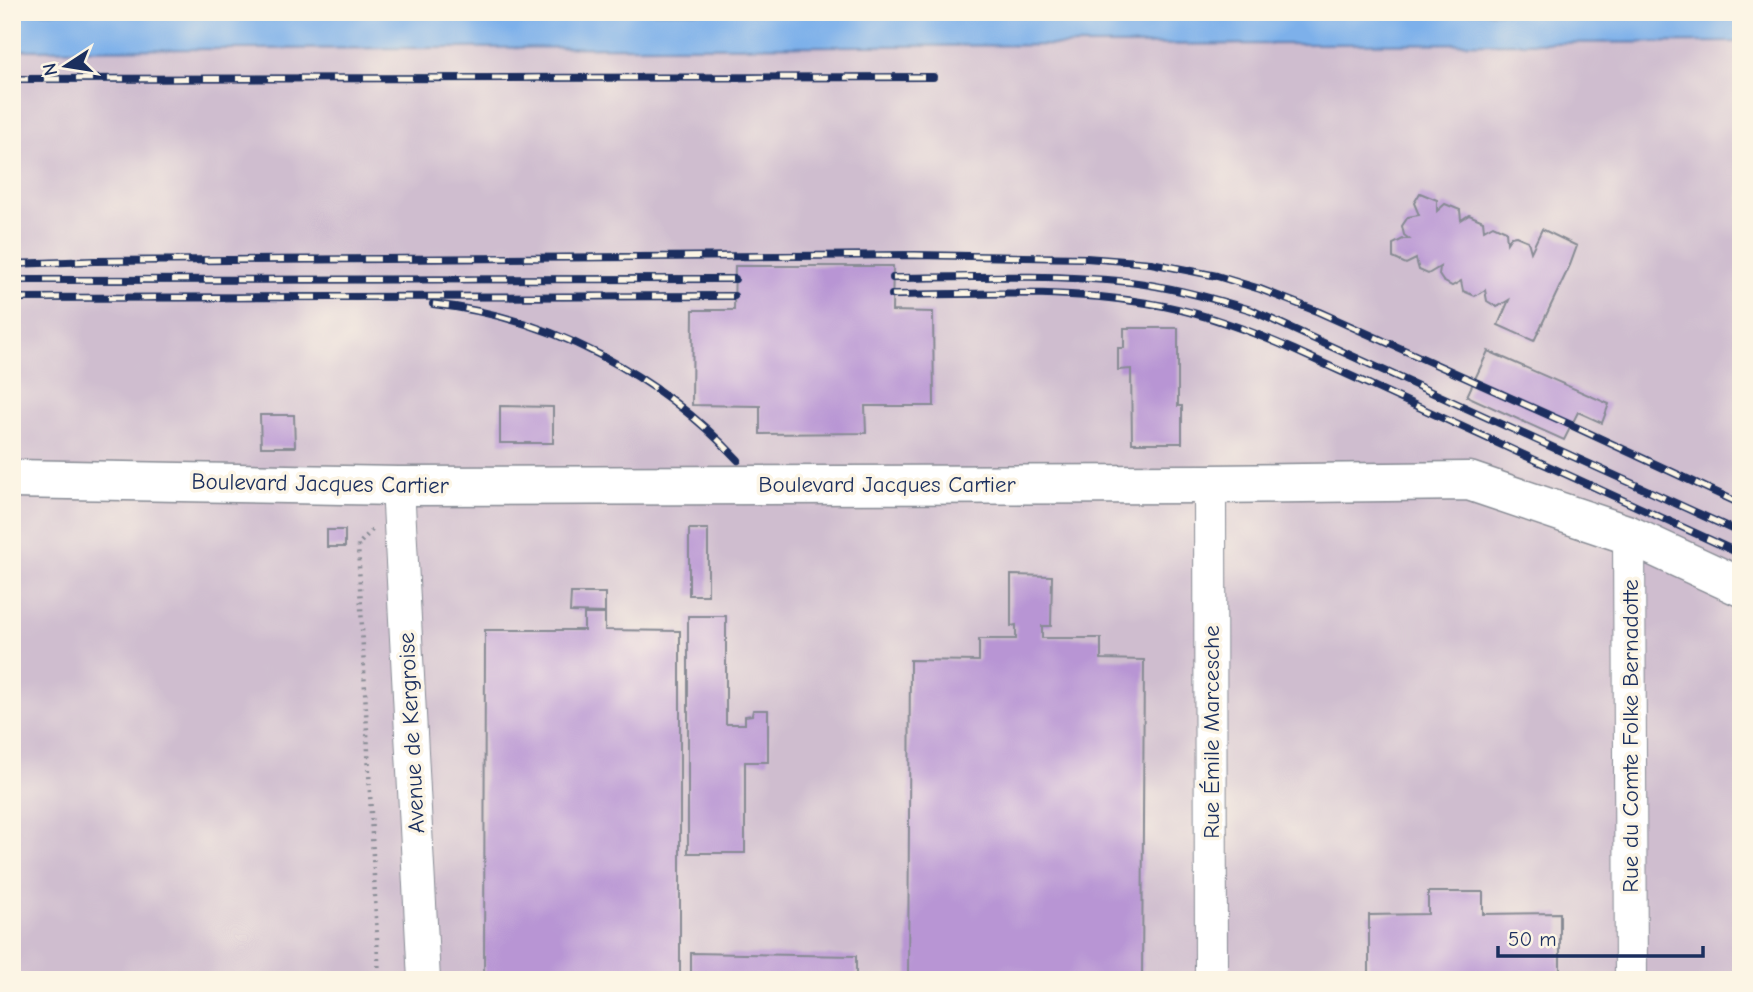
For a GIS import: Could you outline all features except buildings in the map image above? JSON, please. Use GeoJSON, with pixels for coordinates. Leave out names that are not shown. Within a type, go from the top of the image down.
{"type":"FeatureCollection","features":[{"type":"Feature","properties":{"kind":"street","name":"Boulevard Jacques Cartier"},"geometry":{"type":"LineString","coordinates":[[12,479],[398,493],[1469,481],[1629,535],[1741,587]]}},
{"type":"Feature","properties":{"kind":"street","name":"Rue Émile Marcesche"},"geometry":{"type":"LineString","coordinates":[[1210,484],[1211,980]]}},
{"type":"Feature","properties":{"kind":"street","name":"Avenue de Kergroise"},"geometry":{"type":"LineString","coordinates":[[398,493],[424,980]]}},
{"type":"Feature","properties":{"kind":"street","name":"Rue du Comte Folke Bernadotte"},"geometry":{"type":"LineString","coordinates":[[1629,535],[1631,980]]}},
{"type":"Feature","properties":{"kind":"path"},"geometry":{"type":"LineString","coordinates":[[379,980],[358,545],[398,493]]}},
{"type":"Feature","properties":{"kind":"shaded area"},"geometry":{"type":"Polygon","coordinates":[[[1741,42],[1741,980],[12,980],[12,50],[1741,42]]]}},
{"type":"Feature","properties":{"kind":"water"},"geometry":{"type":"Polygon","coordinates":[[[12,12],[1741,12],[1741,42],[12,50],[12,12]]]}},
{"type":"Feature","properties":{"kind":"railway"},"geometry":{"type":"LineString","coordinates":[[12,79],[933,77]]}},
{"type":"Feature","properties":{"kind":"railway"},"geometry":{"type":"LineString","coordinates":[[12,264],[94,261],[915,255],[1086,258],[1151,263],[1217,276],[1319,312],[1741,504]]}},
{"type":"Feature","properties":{"kind":"railway"},"geometry":{"type":"LineString","coordinates":[[893,278],[1101,279],[1191,293],[1251,310],[1741,533]]}},
{"type":"Feature","properties":{"kind":"railway"},"geometry":{"type":"LineString","coordinates":[[12,280],[735,279]]}},
{"type":"Feature","properties":{"kind":"railway"},"geometry":{"type":"LineString","coordinates":[[892,295],[1020,293],[1084,296],[1166,306],[1204,316],[1294,350],[1741,554]]}},
{"type":"Feature","properties":{"kind":"railway"},"geometry":{"type":"LineString","coordinates":[[12,298],[734,296]]}},
{"type":"Feature","properties":{"kind":"railway"},"geometry":{"type":"LineString","coordinates":[[433,304],[519,322],[560,336],[599,355],[637,376],[673,401],[707,429],[738,460]]}}]}
